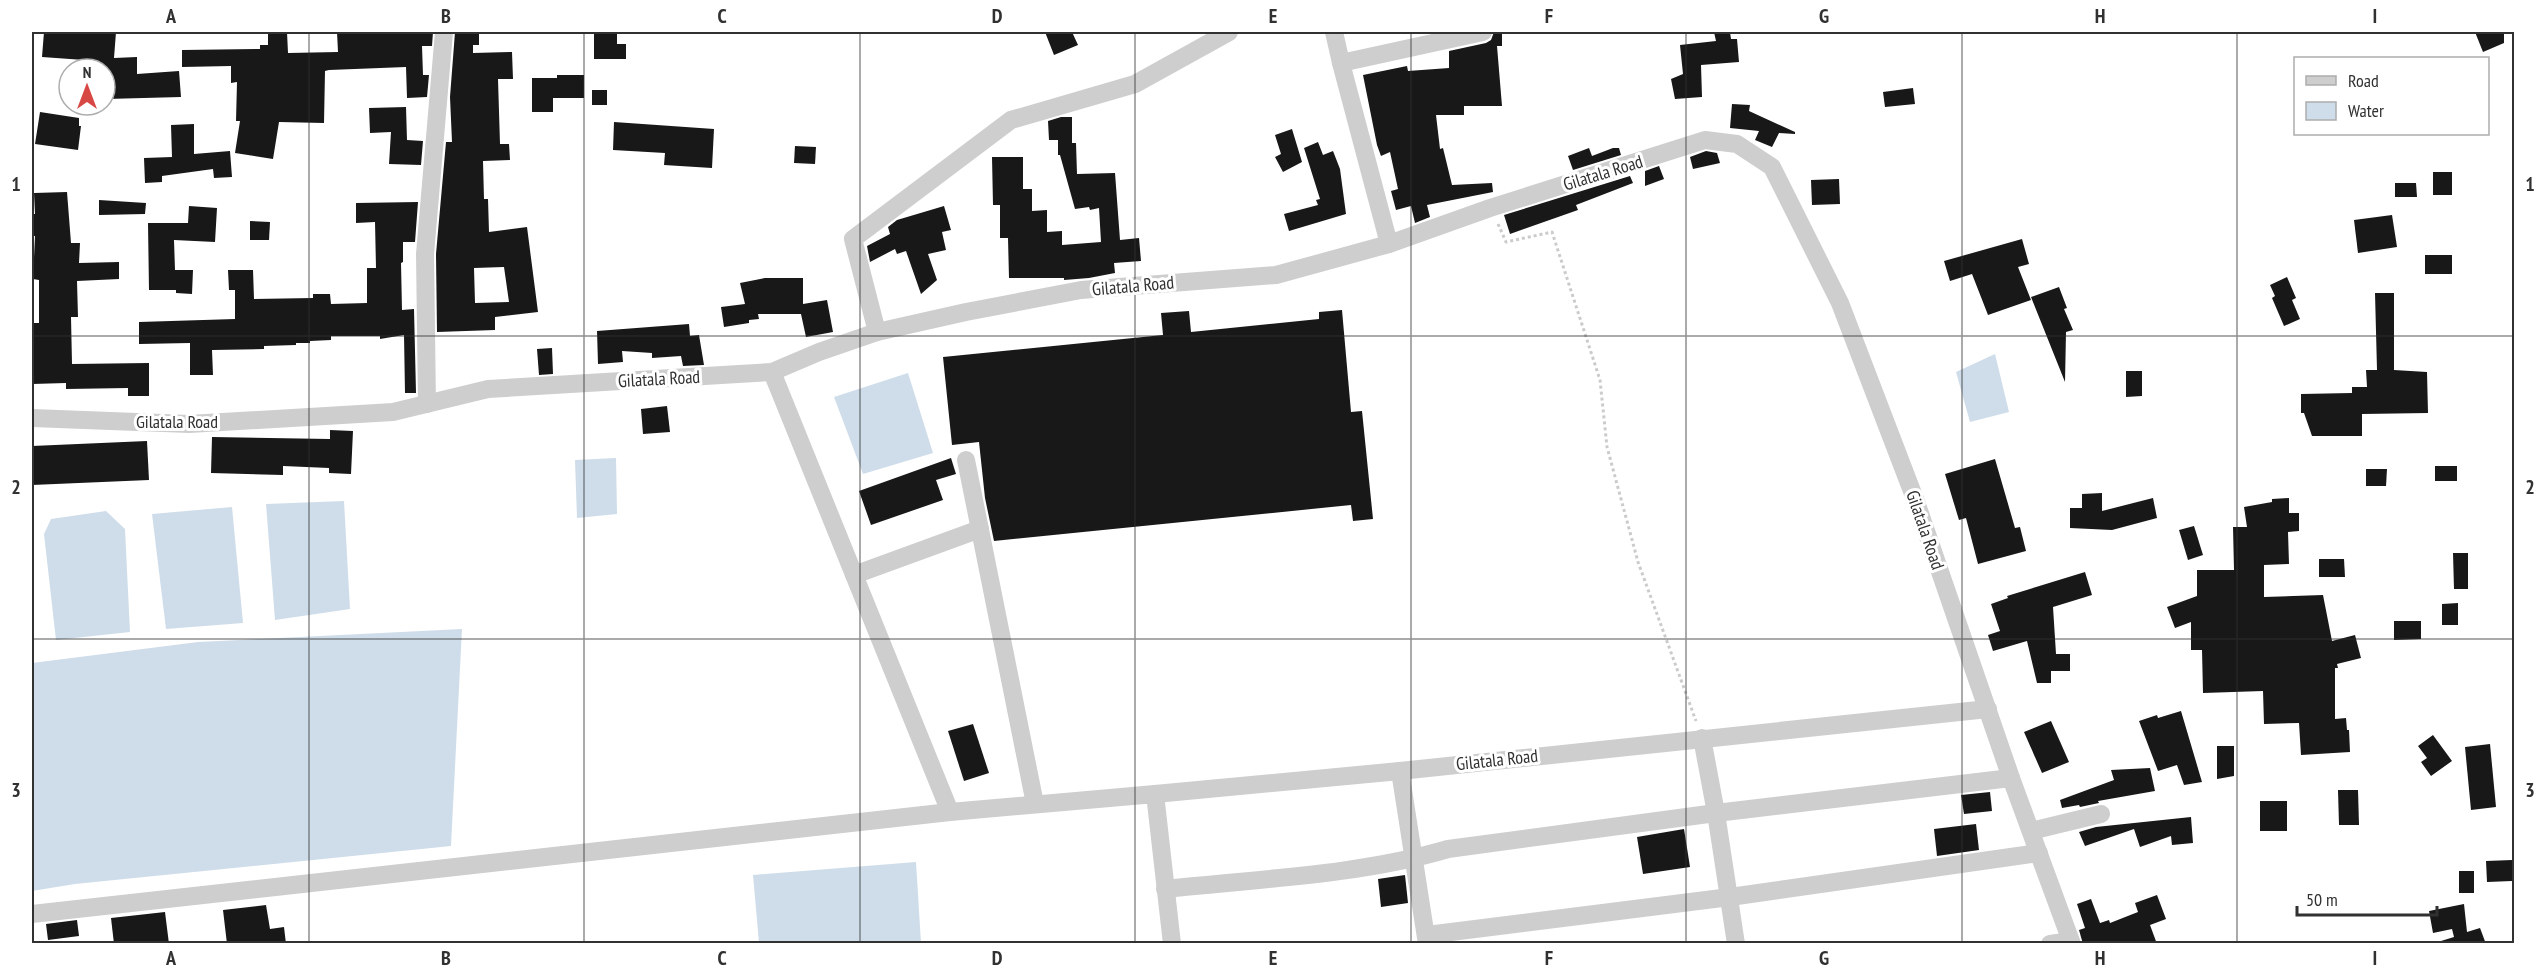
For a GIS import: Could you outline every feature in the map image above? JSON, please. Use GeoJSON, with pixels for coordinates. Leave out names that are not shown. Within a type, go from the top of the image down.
{"type":"FeatureCollection","features":[{"type":"Feature","properties":{"kind":"street"},"geometry":{"type":"LineString","coordinates":[[427,404],[425,254],[444,32]]}},
{"type":"Feature","properties":{"kind":"street"},"geometry":{"type":"LineString","coordinates":[[877,332],[853,239],[1011,120],[1135,84],[1229,32]]}},
{"type":"Feature","properties":{"kind":"street"},"geometry":{"type":"LineString","coordinates":[[1334,32],[1389,244]]}},
{"type":"Feature","properties":{"kind":"street"},"geometry":{"type":"LineString","coordinates":[[1341,63],[1483,32]]}},
{"type":"Feature","properties":{"kind":"street","name":"Gilatala Road"},"geometry":{"type":"LineString","coordinates":[[32,418],[189,424],[393,412],[488,389],[772,372],[819,351],[877,332],[1081,290],[1276,274],[1389,244],[1490,208],[1705,140],[1737,144],[1772,167],[1840,303],[1915,499],[1988,709],[1400,771],[950,812],[32,914]]}},
{"type":"Feature","properties":{"kind":"street"},"geometry":{"type":"LineString","coordinates":[[772,372],[950,812]]}},
{"type":"Feature","properties":{"kind":"street"},"geometry":{"type":"LineString","coordinates":[[966,460],[1035,804]]}},
{"type":"Feature","properties":{"kind":"street"},"geometry":{"type":"LineString","coordinates":[[854,575],[980,529]]}},
{"type":"Feature","properties":{"kind":"street"},"geometry":{"type":"LineString","coordinates":[[1988,709],[2071,942],[2050,944]]}},
{"type":"Feature","properties":{"kind":"street"},"geometry":{"type":"LineString","coordinates":[[1702,738],[1736,944]]}},
{"type":"Feature","properties":{"kind":"street"},"geometry":{"type":"LineString","coordinates":[[1400,771],[1427,939],[2039,853]]}},
{"type":"Feature","properties":{"kind":"street"},"geometry":{"type":"LineString","coordinates":[[1165,889],[1413,859],[1448,849],[1716,813],[2011,778]]}},
{"type":"Feature","properties":{"kind":"street"},"geometry":{"type":"LineString","coordinates":[[1155,794],[1172,944]]}},
{"type":"Feature","properties":{"kind":"street"},"geometry":{"type":"LineString","coordinates":[[2031,831],[2101,814]]}},
{"type":"Feature","properties":{"kind":"path"},"geometry":{"type":"LineString","coordinates":[[1490,208],[1506,242],[1552,232],[1600,380],[1607,447],[1638,562],[1702,738]]}},
{"type":"Feature","properties":{"kind":"water"},"geometry":{"type":"Polygon","coordinates":[[[1995,354],[2009,412],[1970,422],[1956,372],[1995,354]]]}},
{"type":"Feature","properties":{"kind":"water"},"geometry":{"type":"Polygon","coordinates":[[[908,373],[933,453],[863,474],[834,397],[908,373]]]}},
{"type":"Feature","properties":{"kind":"water"},"geometry":{"type":"Polygon","coordinates":[[[616,458],[617,514],[577,518],[575,460],[616,458]]]}},
{"type":"Feature","properties":{"kind":"water"},"geometry":{"type":"Polygon","coordinates":[[[344,501],[350,609],[275,620],[266,504],[344,501]]]}},
{"type":"Feature","properties":{"kind":"water"},"geometry":{"type":"Polygon","coordinates":[[[232,507],[243,623],[166,629],[152,514],[232,507]]]}},
{"type":"Feature","properties":{"kind":"water"},"geometry":{"type":"Polygon","coordinates":[[[106,511],[125,529],[130,632],[56,640],[44,534],[51,519],[106,511]]]}},
{"type":"Feature","properties":{"kind":"water"},"geometry":{"type":"Polygon","coordinates":[[[462,629],[451,846],[75,884],[32,891],[32,663],[198,642],[462,629]]]}},
{"type":"Feature","properties":{"kind":"water"},"geometry":{"type":"Polygon","coordinates":[[[916,862],[921,943],[759,943],[753,875],[916,862]]]}},
{"type":"Feature","properties":{"kind":"building"},"geometry":{"type":"Polygon","coordinates":[[[44,32],[116,32],[114,57],[42,57],[44,32]]]}},
{"type":"Feature","properties":{"kind":"building"},"geometry":{"type":"Polygon","coordinates":[[[268,32],[287,32],[288,53],[338,52],[337,32],[433,32],[432,46],[422,46],[423,75],[429,75],[427,97],[407,98],[406,67],[325,71],[324,123],[279,122],[273,159],[235,153],[240,121],[236,121],[237,82],[231,83],[231,66],[182,67],[182,50],[260,49],[260,45],[268,45],[268,32]]]}},
{"type":"Feature","properties":{"kind":"building"},"geometry":{"type":"Polygon","coordinates":[[[455,32],[479,32],[479,45],[473,45],[473,53],[512,52],[513,79],[498,79],[500,144],[509,144],[510,160],[483,161],[484,199],[488,199],[489,232],[527,227],[538,312],[495,317],[495,330],[437,332],[436,254],[446,142],[452,142],[450,97],[455,32]],[[504,267],[474,268],[475,303],[509,302],[504,267]]]}},
{"type":"Feature","properties":{"kind":"building"},"geometry":{"type":"Polygon","coordinates":[[[594,32],[617,32],[617,44],[626,44],[626,59],[594,59],[594,32]]]}},
{"type":"Feature","properties":{"kind":"building"},"geometry":{"type":"Polygon","coordinates":[[[1045,32],[1072,32],[1078,45],[1054,55],[1045,32]]]}},
{"type":"Feature","properties":{"kind":"building"},"geometry":{"type":"Polygon","coordinates":[[[1494,32],[1502,32],[1502,46],[1497,46],[1502,106],[1464,106],[1464,115],[1436,115],[1440,149],[1443,148],[1452,185],[1492,183],[1493,192],[1427,205],[1430,217],[1415,223],[1411,206],[1396,210],[1391,191],[1398,189],[1390,152],[1381,156],[1377,145],[1363,75],[1407,66],[1408,71],[1449,68],[1449,51],[1486,43],[1491,40],[1494,32]]]}},
{"type":"Feature","properties":{"kind":"building"},"geometry":{"type":"Polygon","coordinates":[[[1714,32],[1730,32],[1731,39],[1737,39],[1739,62],[1701,65],[1702,97],[1675,99],[1671,79],[1683,74],[1680,45],[1716,41],[1714,32]]]}},
{"type":"Feature","properties":{"kind":"building"},"geometry":{"type":"Polygon","coordinates":[[[2475,32],[2504,32],[2504,43],[2483,52],[2475,32]]]}},
{"type":"Feature","properties":{"kind":"building"},"geometry":{"type":"Polygon","coordinates":[[[137,57],[137,74],[179,71],[181,97],[117,99],[117,58],[137,57]]]}},
{"type":"Feature","properties":{"kind":"building"},"geometry":{"type":"Polygon","coordinates":[[[557,75],[584,75],[584,98],[553,98],[553,112],[532,112],[532,78],[557,78],[557,75]]]}},
{"type":"Feature","properties":{"kind":"building"},"geometry":{"type":"Polygon","coordinates":[[[1913,88],[1915,104],[1885,107],[1883,92],[1913,88]]]}},
{"type":"Feature","properties":{"kind":"building"},"geometry":{"type":"Polygon","coordinates":[[[592,90],[607,90],[607,105],[592,105],[592,90]]]}},
{"type":"Feature","properties":{"kind":"building"},"geometry":{"type":"Polygon","coordinates":[[[1732,104],[1750,105],[1749,111],[1795,134],[1779,133],[1772,147],[1755,140],[1759,131],[1730,128],[1732,104]]]}},
{"type":"Feature","properties":{"kind":"building"},"geometry":{"type":"Polygon","coordinates":[[[406,107],[407,140],[423,141],[421,165],[389,164],[391,132],[370,133],[369,108],[406,107]]]}},
{"type":"Feature","properties":{"kind":"building"},"geometry":{"type":"Polygon","coordinates":[[[40,112],[57,115],[57,117],[79,118],[79,126],[81,126],[78,150],[35,144],[40,112]]]}},
{"type":"Feature","properties":{"kind":"building"},"geometry":{"type":"Polygon","coordinates":[[[1061,117],[1072,117],[1072,143],[1076,143],[1077,174],[1115,173],[1120,240],[1139,238],[1141,261],[1114,263],[1115,273],[1089,278],[1064,280],[1064,278],[1009,278],[1008,238],[1000,238],[1000,205],[993,205],[992,157],[1023,157],[1023,189],[1032,189],[1032,211],[1047,210],[1047,232],[1062,231],[1062,245],[1101,242],[1099,208],[1075,209],[1060,155],[1058,155],[1058,140],[1049,140],[1048,121],[1061,117]]]}},
{"type":"Feature","properties":{"kind":"building"},"geometry":{"type":"Polygon","coordinates":[[[614,122],[714,129],[712,168],[664,165],[665,153],[613,150],[614,122]]]}},
{"type":"Feature","properties":{"kind":"building"},"geometry":{"type":"Polygon","coordinates":[[[194,124],[194,154],[230,151],[232,177],[214,178],[213,169],[162,176],[162,182],[145,183],[144,158],[172,157],[171,125],[194,124]]]}},
{"type":"Feature","properties":{"kind":"building"},"geometry":{"type":"Polygon","coordinates":[[[1292,129],[1302,162],[1283,172],[1275,157],[1281,154],[1275,135],[1292,129]]]}},
{"type":"Feature","properties":{"kind":"building"},"geometry":{"type":"Polygon","coordinates":[[[1318,142],[1323,155],[1333,151],[1340,169],[1346,214],[1289,231],[1284,214],[1318,205],[1316,200],[1320,199],[1304,148],[1318,142]]]}},
{"type":"Feature","properties":{"kind":"building"},"geometry":{"type":"Polygon","coordinates":[[[795,146],[816,147],[815,164],[794,163],[795,146]]]}},
{"type":"Feature","properties":{"kind":"building"},"geometry":{"type":"Polygon","coordinates":[[[1589,148],[1592,156],[1613,148],[1619,148],[1621,155],[1573,170],[1568,156],[1589,148]]]}},
{"type":"Feature","properties":{"kind":"building"},"geometry":{"type":"Polygon","coordinates":[[[1706,151],[1717,153],[1720,163],[1693,169],[1690,157],[1706,151]]]}},
{"type":"Feature","properties":{"kind":"building"},"geometry":{"type":"Polygon","coordinates":[[[1659,166],[1664,179],[1645,186],[1645,171],[1659,166]]]}},
{"type":"Feature","properties":{"kind":"building"},"geometry":{"type":"Polygon","coordinates":[[[2433,172],[2452,172],[2452,195],[2433,195],[2433,172]]]}},
{"type":"Feature","properties":{"kind":"building"},"geometry":{"type":"Polygon","coordinates":[[[1630,176],[1633,183],[1576,205],[1578,210],[1510,234],[1504,215],[1630,176]]]}},
{"type":"Feature","properties":{"kind":"building"},"geometry":{"type":"Polygon","coordinates":[[[1839,179],[1840,204],[1812,205],[1811,180],[1839,179]]]}},
{"type":"Feature","properties":{"kind":"building"},"geometry":{"type":"Polygon","coordinates":[[[2395,183],[2416,183],[2417,197],[2395,197],[2395,183]]]}},
{"type":"Feature","properties":{"kind":"building"},"geometry":{"type":"Polygon","coordinates":[[[67,192],[71,243],[80,243],[79,263],[119,262],[119,279],[77,281],[78,317],[71,317],[72,364],[149,363],[149,396],[128,396],[128,388],[66,389],[66,383],[32,384],[33,323],[39,323],[39,280],[33,279],[34,193],[67,192]]]}},
{"type":"Feature","properties":{"kind":"building"},"geometry":{"type":"Polygon","coordinates":[[[99,200],[146,203],[145,214],[99,215],[99,200]]]}},
{"type":"Feature","properties":{"kind":"building"},"geometry":{"type":"Polygon","coordinates":[[[418,202],[415,242],[403,242],[403,262],[401,263],[402,310],[414,309],[416,393],[405,393],[404,335],[380,339],[380,336],[331,336],[331,340],[296,343],[296,345],[264,346],[264,349],[212,350],[213,375],[190,375],[190,343],[139,344],[139,322],[235,319],[235,290],[229,290],[228,270],[253,270],[254,299],[313,298],[313,294],[330,294],[331,304],[367,303],[367,268],[376,268],[375,222],[356,223],[356,203],[418,202]]]}},
{"type":"Feature","properties":{"kind":"building"},"geometry":{"type":"Polygon","coordinates":[[[189,206],[217,208],[215,242],[174,240],[175,270],[193,270],[192,294],[176,293],[176,290],[149,290],[148,223],[188,223],[189,206]]]}},
{"type":"Feature","properties":{"kind":"building"},"geometry":{"type":"Polygon","coordinates":[[[944,206],[951,230],[942,232],[946,250],[928,254],[937,280],[921,294],[906,251],[897,254],[895,249],[870,262],[867,246],[890,234],[888,227],[897,220],[944,206]]]}},
{"type":"Feature","properties":{"kind":"building"},"geometry":{"type":"Polygon","coordinates":[[[2392,215],[2397,247],[2358,253],[2354,220],[2392,215]]]}},
{"type":"Feature","properties":{"kind":"building"},"geometry":{"type":"Polygon","coordinates":[[[250,221],[270,222],[269,240],[250,240],[250,221]]]}},
{"type":"Feature","properties":{"kind":"building"},"geometry":{"type":"Polygon","coordinates":[[[2022,239],[2029,264],[2018,267],[2031,300],[1988,315],[1972,274],[1950,281],[1944,261],[2022,239]]]}},
{"type":"Feature","properties":{"kind":"building"},"geometry":{"type":"Polygon","coordinates":[[[2425,255],[2452,255],[2452,274],[2425,274],[2425,255]]]}},
{"type":"Feature","properties":{"kind":"building"},"geometry":{"type":"Polygon","coordinates":[[[2287,277],[2296,298],[2292,300],[2300,319],[2284,326],[2272,298],[2275,296],[2270,285],[2287,277]]]}},
{"type":"Feature","properties":{"kind":"building"},"geometry":{"type":"Polygon","coordinates":[[[765,278],[803,278],[803,304],[827,300],[833,332],[806,337],[801,314],[758,314],[759,319],[749,320],[749,323],[724,327],[721,307],[745,304],[740,283],[765,278]]]}},
{"type":"Feature","properties":{"kind":"building"},"geometry":{"type":"Polygon","coordinates":[[[2059,287],[2067,308],[2064,309],[2073,330],[2066,332],[2065,382],[2031,297],[2059,287]]]}},
{"type":"Feature","properties":{"kind":"building"},"geometry":{"type":"Polygon","coordinates":[[[2375,293],[2394,293],[2394,370],[2427,372],[2428,413],[2362,414],[2362,436],[2312,436],[2304,413],[2301,413],[2301,394],[2352,393],[2352,387],[2367,387],[2366,370],[2377,370],[2375,293]]]}},
{"type":"Feature","properties":{"kind":"building"},"geometry":{"type":"Polygon","coordinates":[[[1342,310],[1351,412],[1362,411],[1373,519],[1353,521],[1351,505],[994,541],[985,498],[979,442],[952,445],[943,357],[1163,335],[1161,313],[1189,311],[1191,332],[1319,319],[1319,312],[1342,310]]]}},
{"type":"Feature","properties":{"kind":"building"},"geometry":{"type":"Polygon","coordinates":[[[689,324],[690,336],[699,335],[704,365],[683,366],[681,356],[652,358],[652,353],[622,351],[623,362],[598,364],[597,331],[689,324]]]}},
{"type":"Feature","properties":{"kind":"building"},"geometry":{"type":"Polygon","coordinates":[[[552,348],[553,374],[539,375],[537,349],[552,348]]]}},
{"type":"Feature","properties":{"kind":"building"},"geometry":{"type":"Polygon","coordinates":[[[2126,371],[2142,371],[2142,396],[2126,397],[2126,371]]]}},
{"type":"Feature","properties":{"kind":"building"},"geometry":{"type":"Polygon","coordinates":[[[667,406],[670,432],[643,434],[641,409],[667,406]]]}},
{"type":"Feature","properties":{"kind":"building"},"geometry":{"type":"Polygon","coordinates":[[[330,430],[353,431],[351,474],[329,473],[329,468],[283,466],[283,475],[211,473],[212,437],[330,439],[330,430]]]}},
{"type":"Feature","properties":{"kind":"building"},"geometry":{"type":"Polygon","coordinates":[[[147,441],[149,480],[32,485],[32,446],[147,441]]]}},
{"type":"Feature","properties":{"kind":"building"},"geometry":{"type":"Polygon","coordinates":[[[951,458],[956,474],[936,480],[943,500],[871,525],[859,491],[951,458]]]}},
{"type":"Feature","properties":{"kind":"building"},"geometry":{"type":"Polygon","coordinates":[[[1995,459],[2015,528],[2020,527],[2026,551],[1978,564],[1966,518],[1959,520],[1945,474],[1995,459]]]}},
{"type":"Feature","properties":{"kind":"building"},"geometry":{"type":"Polygon","coordinates":[[[2435,466],[2457,466],[2457,481],[2435,481],[2435,466]]]}},
{"type":"Feature","properties":{"kind":"building"},"geometry":{"type":"Polygon","coordinates":[[[2366,469],[2387,469],[2386,486],[2366,486],[2366,469]]]}},
{"type":"Feature","properties":{"kind":"building"},"geometry":{"type":"Polygon","coordinates":[[[2102,493],[2102,511],[2153,498],[2157,518],[2112,530],[2070,528],[2070,508],[2082,508],[2082,494],[2102,493]]]}},
{"type":"Feature","properties":{"kind":"building"},"geometry":{"type":"Polygon","coordinates":[[[2289,498],[2289,513],[2299,513],[2299,531],[2288,532],[2289,564],[2264,565],[2264,597],[2323,595],[2332,641],[2355,635],[2361,658],[2337,664],[2338,668],[2335,668],[2335,719],[2346,718],[2350,752],[2301,755],[2299,723],[2264,724],[2263,691],[2203,693],[2202,650],[2191,650],[2191,622],[2175,628],[2167,607],[2197,596],[2197,570],[2234,570],[2233,527],[2247,527],[2244,507],[2272,502],[2272,499],[2289,498]]]}},
{"type":"Feature","properties":{"kind":"building"},"geometry":{"type":"Polygon","coordinates":[[[2194,526],[2203,555],[2188,560],[2179,530],[2194,526]]]}},
{"type":"Feature","properties":{"kind":"building"},"geometry":{"type":"Polygon","coordinates":[[[2453,553],[2468,553],[2468,589],[2454,589],[2453,553]]]}},
{"type":"Feature","properties":{"kind":"building"},"geometry":{"type":"Polygon","coordinates":[[[2319,559],[2344,559],[2345,577],[2319,577],[2319,559]]]}},
{"type":"Feature","properties":{"kind":"building"},"geometry":{"type":"Polygon","coordinates":[[[2085,572],[2092,595],[2053,607],[2056,654],[2070,654],[2070,671],[2051,671],[2051,683],[2037,683],[2027,641],[1993,651],[1988,635],[2000,631],[1991,604],[2008,598],[2007,596],[2085,572]]]}},
{"type":"Feature","properties":{"kind":"building"},"geometry":{"type":"Polygon","coordinates":[[[2458,603],[2458,625],[2442,625],[2442,604],[2458,603]]]}},
{"type":"Feature","properties":{"kind":"building"},"geometry":{"type":"Polygon","coordinates":[[[2394,621],[2421,621],[2421,639],[2394,640],[2394,621]]]}},
{"type":"Feature","properties":{"kind":"building"},"geometry":{"type":"Polygon","coordinates":[[[2181,711],[2202,782],[2184,785],[2177,765],[2158,771],[2139,721],[2181,711]]]}},
{"type":"Feature","properties":{"kind":"building"},"geometry":{"type":"Polygon","coordinates":[[[2051,721],[2069,762],[2042,773],[2024,732],[2051,721]]]}},
{"type":"Feature","properties":{"kind":"building"},"geometry":{"type":"Polygon","coordinates":[[[973,724],[989,773],[964,781],[948,731],[973,724]]]}},
{"type":"Feature","properties":{"kind":"building"},"geometry":{"type":"Polygon","coordinates":[[[2433,735],[2452,761],[2431,776],[2421,762],[2427,758],[2418,746],[2433,735]]]}},
{"type":"Feature","properties":{"kind":"building"},"geometry":{"type":"Polygon","coordinates":[[[2490,744],[2496,807],[2471,810],[2465,747],[2490,744]]]}},
{"type":"Feature","properties":{"kind":"building"},"geometry":{"type":"Polygon","coordinates":[[[2217,746],[2234,746],[2234,776],[2217,779],[2217,746]]]}},
{"type":"Feature","properties":{"kind":"building"},"geometry":{"type":"Polygon","coordinates":[[[2150,768],[2155,791],[2098,801],[2099,803],[2080,807],[2079,805],[2062,808],[2060,800],[2114,780],[2111,770],[2150,768]]]}},
{"type":"Feature","properties":{"kind":"building"},"geometry":{"type":"Polygon","coordinates":[[[2338,790],[2358,790],[2359,825],[2339,825],[2338,790]]]}},
{"type":"Feature","properties":{"kind":"building"},"geometry":{"type":"Polygon","coordinates":[[[1990,792],[1992,811],[1964,814],[1961,795],[1990,792]]]}},
{"type":"Feature","properties":{"kind":"building"},"geometry":{"type":"Polygon","coordinates":[[[2260,801],[2287,801],[2287,831],[2260,831],[2260,801]]]}},
{"type":"Feature","properties":{"kind":"building"},"geometry":{"type":"Polygon","coordinates":[[[2191,817],[2193,843],[2172,845],[2171,836],[2140,847],[2134,829],[2085,846],[2079,832],[2096,827],[2191,817]]]}},
{"type":"Feature","properties":{"kind":"building"},"geometry":{"type":"Polygon","coordinates":[[[1976,824],[1979,850],[1937,856],[1934,829],[1976,824]]]}},
{"type":"Feature","properties":{"kind":"building"},"geometry":{"type":"Polygon","coordinates":[[[1684,829],[1690,867],[1643,874],[1637,837],[1684,829]]]}},
{"type":"Feature","properties":{"kind":"building"},"geometry":{"type":"Polygon","coordinates":[[[2512,860],[2512,881],[2487,882],[2486,861],[2512,860]]]}},
{"type":"Feature","properties":{"kind":"building"},"geometry":{"type":"Polygon","coordinates":[[[2459,871],[2474,871],[2474,893],[2459,893],[2459,871]]]}},
{"type":"Feature","properties":{"kind":"building"},"geometry":{"type":"Polygon","coordinates":[[[1405,875],[1408,903],[1381,907],[1378,879],[1405,875]]]}},
{"type":"Feature","properties":{"kind":"building"},"geometry":{"type":"Polygon","coordinates":[[[2157,895],[2166,919],[2150,925],[2157,944],[2083,944],[2079,930],[2085,928],[2077,904],[2091,899],[2100,923],[2109,920],[2110,923],[2138,912],[2135,903],[2157,895]]]}},
{"type":"Feature","properties":{"kind":"building"},"geometry":{"type":"Polygon","coordinates":[[[2464,904],[2467,932],[2480,928],[2486,944],[2442,944],[2441,941],[2454,937],[2452,929],[2433,933],[2429,911],[2464,904]]]}},
{"type":"Feature","properties":{"kind":"building"},"geometry":{"type":"Polygon","coordinates":[[[266,905],[270,929],[284,927],[286,944],[227,944],[223,910],[266,905]]]}},
{"type":"Feature","properties":{"kind":"building"},"geometry":{"type":"Polygon","coordinates":[[[165,912],[169,944],[114,944],[111,918],[165,912]]]}},
{"type":"Feature","properties":{"kind":"building"},"geometry":{"type":"Polygon","coordinates":[[[77,920],[79,936],[48,940],[46,924],[77,920]]]}}]}
